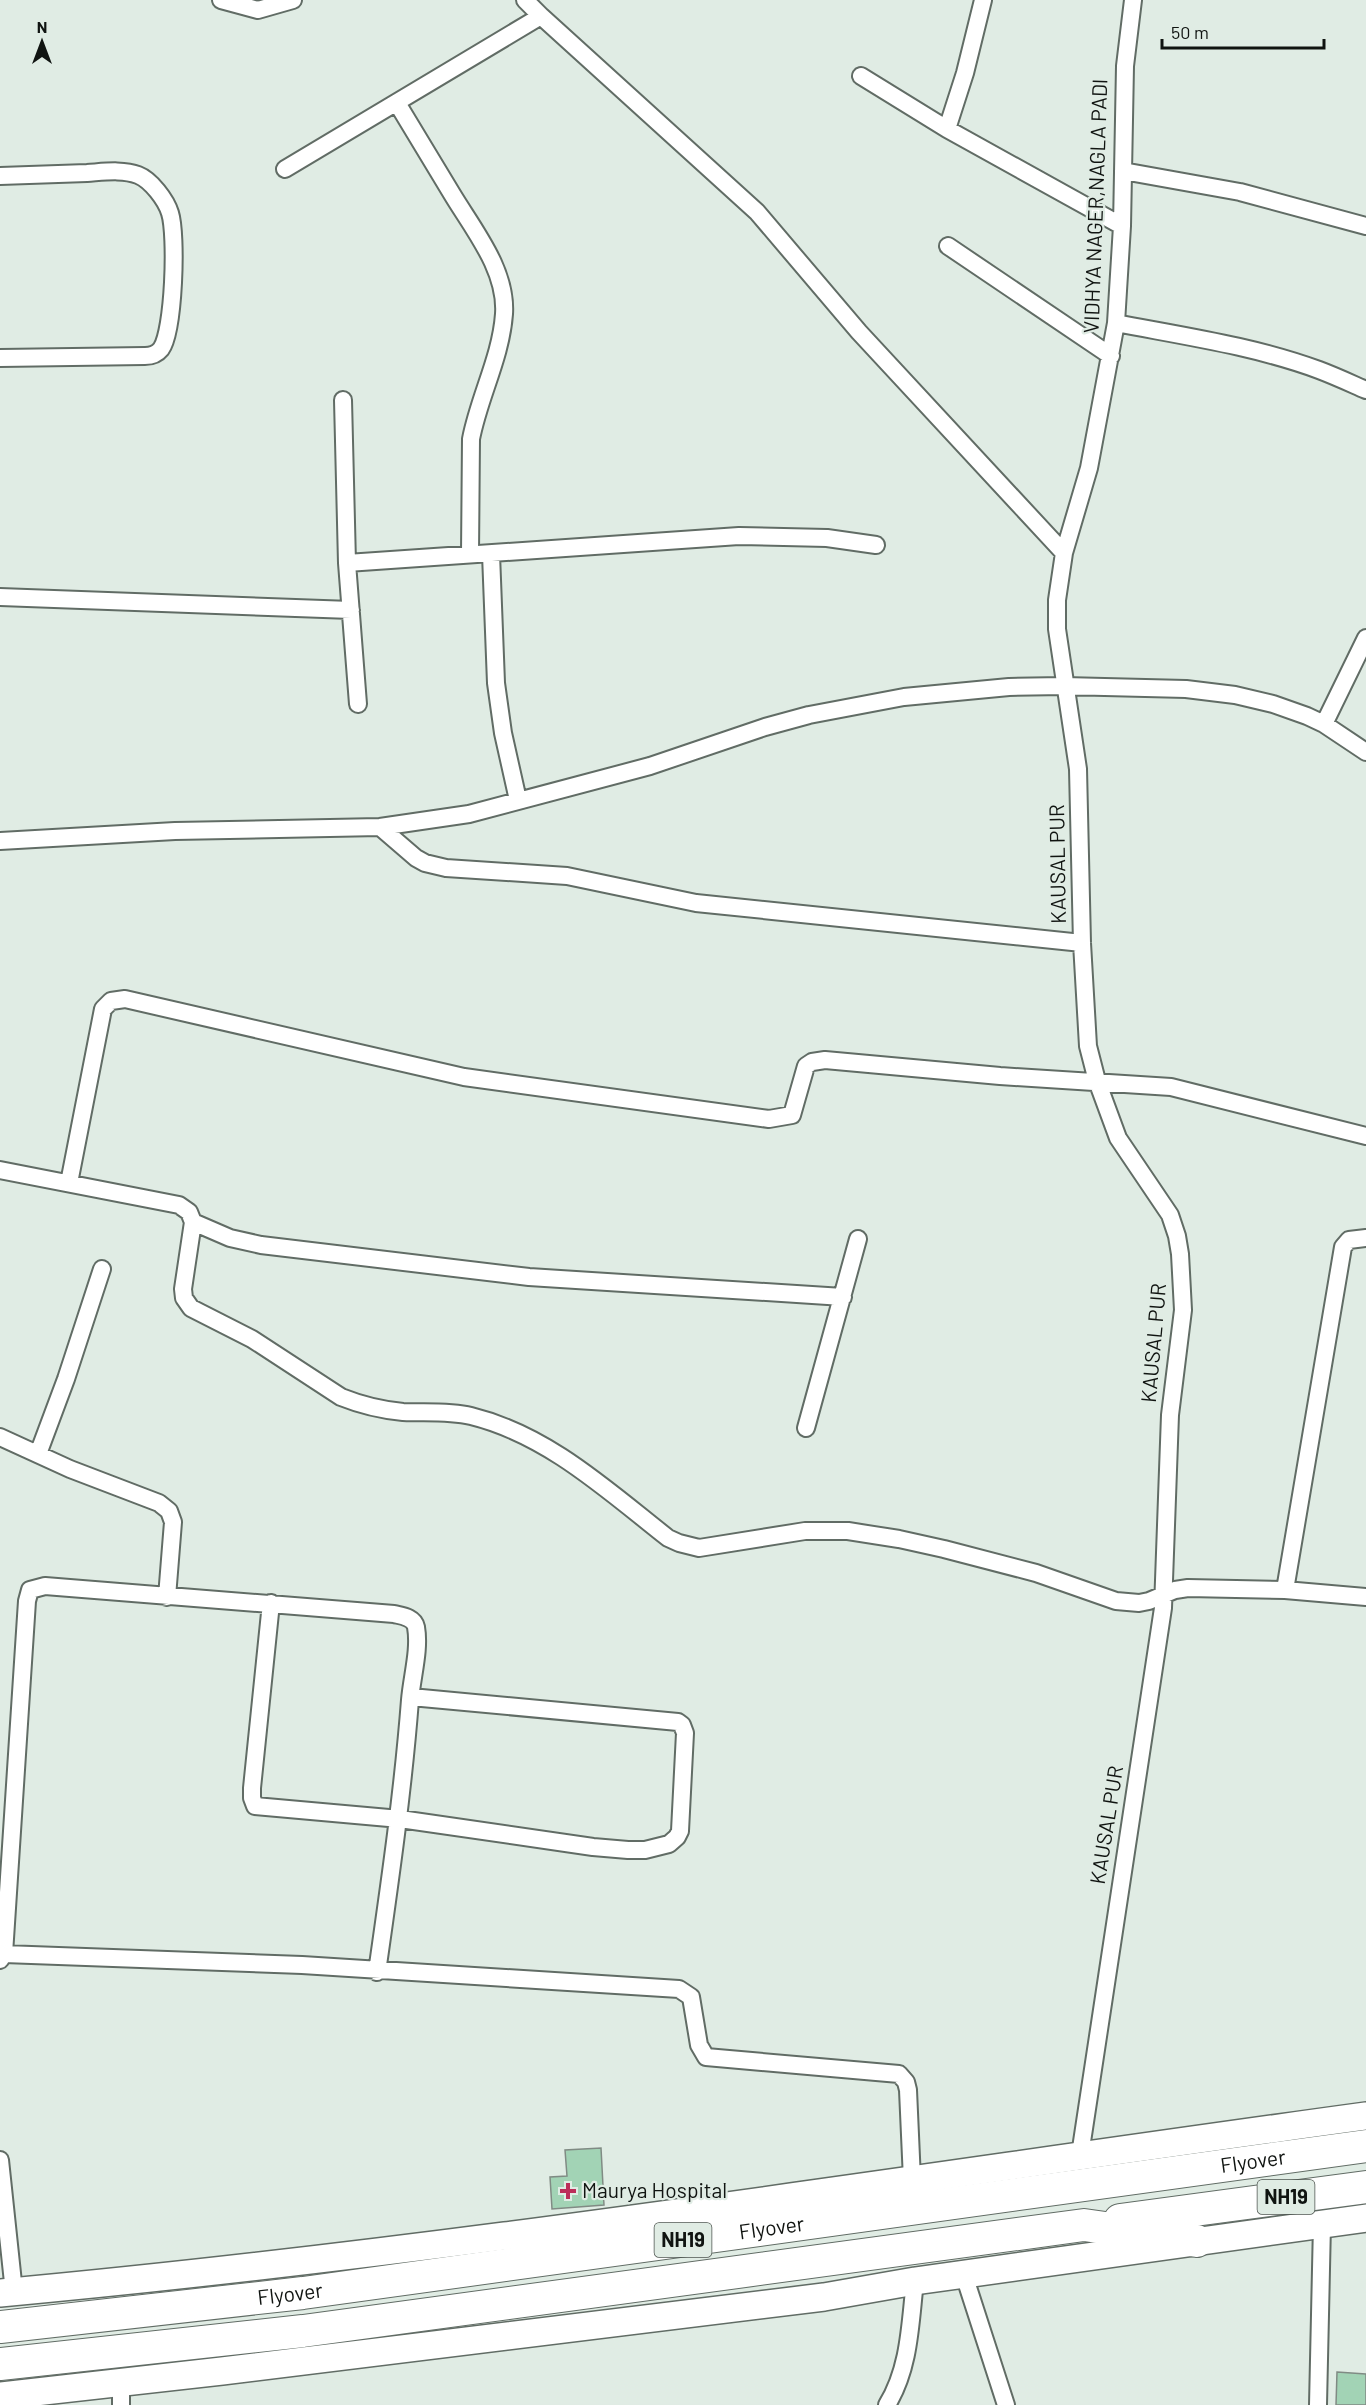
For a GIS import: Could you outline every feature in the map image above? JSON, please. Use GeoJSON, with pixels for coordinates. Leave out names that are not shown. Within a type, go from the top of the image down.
{"type":"FeatureCollection","features":[{"type":"Feature","properties":{"kind":"highway","name":"Flyover"},"geometry":{"type":"LineString","coordinates":[[0,2327],[303,2293],[1366,2146]]}},
{"type":"Feature","properties":{"kind":"highway","name":"Flyover"},"geometry":{"type":"LineString","coordinates":[[1083,2224],[1366,2187]]}},
{"type":"Feature","properties":{"kind":"highway"},"geometry":{"type":"LineString","coordinates":[[1083,2224],[1197,2241]]}},
{"type":"Feature","properties":{"kind":"highway","name":"NH19"},"geometry":{"type":"LineString","coordinates":[[0,2364],[303,2331],[1083,2224]]}},
{"type":"Feature","properties":{"kind":"main road"},"geometry":{"type":"LineString","coordinates":[[7,2292],[140,2280],[699,2211],[1366,2116]]}},
{"type":"Feature","properties":{"kind":"main road"},"geometry":{"type":"LineString","coordinates":[[0,2396],[121,2394],[1366,2218]]}},
{"type":"Feature","properties":{"kind":"street"},"geometry":{"type":"LineString","coordinates":[[221,0],[258,10],[292,0]]}},
{"type":"Feature","properties":{"kind":"street"},"geometry":{"type":"LineString","coordinates":[[525,0],[757,212],[851,324],[1064,554]]}},
{"type":"Feature","properties":{"kind":"street"},"geometry":{"type":"LineString","coordinates":[[947,129],[965,73],[983,0]]}},
{"type":"Feature","properties":{"kind":"street","name":"VIDHYA NAGER,NAGLA PADI"},"geometry":{"type":"LineString","coordinates":[[1064,554],[1089,468],[1116,323],[1122,226],[1125,66],[1133,0]]}},
{"type":"Feature","properties":{"kind":"street"},"geometry":{"type":"LineString","coordinates":[[285,169],[541,16]]}},
{"type":"Feature","properties":{"kind":"street"},"geometry":{"type":"LineString","coordinates":[[861,76],[947,129],[1122,226]]}},
{"type":"Feature","properties":{"kind":"street"},"geometry":{"type":"LineString","coordinates":[[397,103],[490,256],[503,295],[504,314],[501,333],[471,439],[470,554]]}},
{"type":"Feature","properties":{"kind":"street"},"geometry":{"type":"LineString","coordinates":[[1123,171],[1240,192],[1366,226]]}},
{"type":"Feature","properties":{"kind":"street"},"geometry":{"type":"LineString","coordinates":[[0,176],[116,172],[136,174],[144,178],[167,205],[172,221],[174,257],[167,331],[163,346],[157,353],[145,356],[0,358]]}},
{"type":"Feature","properties":{"kind":"street"},"geometry":{"type":"LineString","coordinates":[[948,246],[1111,356]]}},
{"type":"Feature","properties":{"kind":"street"},"geometry":{"type":"LineString","coordinates":[[1116,323],[1223,344],[1274,357],[1317,370],[1366,390]]}},
{"type":"Feature","properties":{"kind":"street"},"geometry":{"type":"LineString","coordinates":[[344,400],[347,563],[358,704]]}},
{"type":"Feature","properties":{"kind":"street"},"geometry":{"type":"LineString","coordinates":[[347,563],[739,536],[827,538],[876,545]]}},
{"type":"Feature","properties":{"kind":"street"},"geometry":{"type":"LineString","coordinates":[[491,554],[496,683],[503,734],[518,800]]}},
{"type":"Feature","properties":{"kind":"street","name":"KAUSAL PUR"},"geometry":{"type":"LineString","coordinates":[[1064,554],[1057,600],[1057,629],[1078,770],[1086,1029],[1097,1081],[1118,1138],[1170,1215],[1180,1254],[1183,1310],[1170,1415],[1164,1594],[1080,2155]]}},
{"type":"Feature","properties":{"kind":"street"},"geometry":{"type":"LineString","coordinates":[[0,597],[351,610]]}},
{"type":"Feature","properties":{"kind":"street"},"geometry":{"type":"LineString","coordinates":[[1324,724],[1366,638]]}},
{"type":"Feature","properties":{"kind":"street"},"geometry":{"type":"LineString","coordinates":[[0,841],[175,831],[380,827],[469,814],[650,766],[765,727],[857,705],[954,691],[1064,686],[1185,689],[1235,695],[1273,704],[1324,724],[1366,752]]}},
{"type":"Feature","properties":{"kind":"street"},"geometry":{"type":"LineString","coordinates":[[380,827],[416,858],[425,863],[446,868],[567,876],[696,903],[1082,943]]}},
{"type":"Feature","properties":{"kind":"street"},"geometry":{"type":"LineString","coordinates":[[69,1183],[103,1009],[107,1003],[117,999],[139,1001],[464,1077],[770,1119],[788,1118],[793,1113],[806,1066],[817,1060],[1183,1089],[1366,1136]]}},
{"type":"Feature","properties":{"kind":"street"},"geometry":{"type":"LineString","coordinates":[[0,1170],[179,1205],[189,1212],[194,1222],[183,1289],[183,1298],[191,1308],[252,1339],[341,1397],[354,1402],[386,1410],[460,1414],[517,1433],[575,1465],[668,1538],[679,1543],[699,1548],[805,1531],[848,1531],[944,1549],[1055,1579],[1116,1601],[1139,1603],[1188,1588],[1285,1590],[1366,1597]]}},
{"type":"Feature","properties":{"kind":"street"},"geometry":{"type":"LineString","coordinates":[[194,1222],[231,1238],[261,1245],[529,1276],[843,1297]]}},
{"type":"Feature","properties":{"kind":"street"},"geometry":{"type":"LineString","coordinates":[[1285,1590],[1342,1247],[1349,1240],[1366,1238]]}},
{"type":"Feature","properties":{"kind":"street"},"geometry":{"type":"LineString","coordinates":[[806,1428],[858,1239]]}},
{"type":"Feature","properties":{"kind":"street"},"geometry":{"type":"LineString","coordinates":[[38,1454],[66,1379],[102,1269]]}},
{"type":"Feature","properties":{"kind":"street"},"geometry":{"type":"LineString","coordinates":[[0,1437],[159,1503],[169,1511],[173,1522],[167,1596]]}},
{"type":"Feature","properties":{"kind":"street"},"geometry":{"type":"LineString","coordinates":[[377,1972],[400,1819],[416,1654],[416,1626],[409,1618],[394,1614],[271,1603],[45,1586],[30,1590],[27,1601],[2,1957],[302,1965],[377,1972],[679,1989],[691,1997],[699,2045],[706,2057],[899,2074],[906,2082],[908,2090],[912,2180]]}},
{"type":"Feature","properties":{"kind":"street"},"geometry":{"type":"LineString","coordinates":[[271,1603],[252,1788],[253,1803],[257,1807],[400,1819],[628,1850],[645,1850],[669,1844],[677,1837],[680,1831],[685,1733],[678,1722],[411,1697]]}},
{"type":"Feature","properties":{"kind":"street"},"geometry":{"type":"LineString","coordinates":[[0,2160],[7,2292]]}},
{"type":"Feature","properties":{"kind":"street"},"geometry":{"type":"LineString","coordinates":[[1318,2405],[1322,2224]]}},
{"type":"Feature","properties":{"kind":"street"},"geometry":{"type":"LineString","coordinates":[[964,2275],[1006,2405]]}},
{"type":"Feature","properties":{"kind":"street"},"geometry":{"type":"LineString","coordinates":[[887,2405],[899,2383],[907,2357],[915,2281]]}},
{"type":"Feature","properties":{"kind":"building"},"geometry":{"type":"Polygon","coordinates":[[[601,2148],[604,2205],[552,2209],[550,2177],[567,2176],[565,2150],[601,2148]]]}},
{"type":"Feature","properties":{"kind":"building"},"geometry":{"type":"Polygon","coordinates":[[[1337,2372],[1366,2374],[1366,2405],[1336,2405],[1337,2372]]]}},
{"type":"Feature","properties":{"kind":"place","name":"Maurya Hospital"},"geometry":{"type":"Point","coordinates":[568,2191]}}]}
